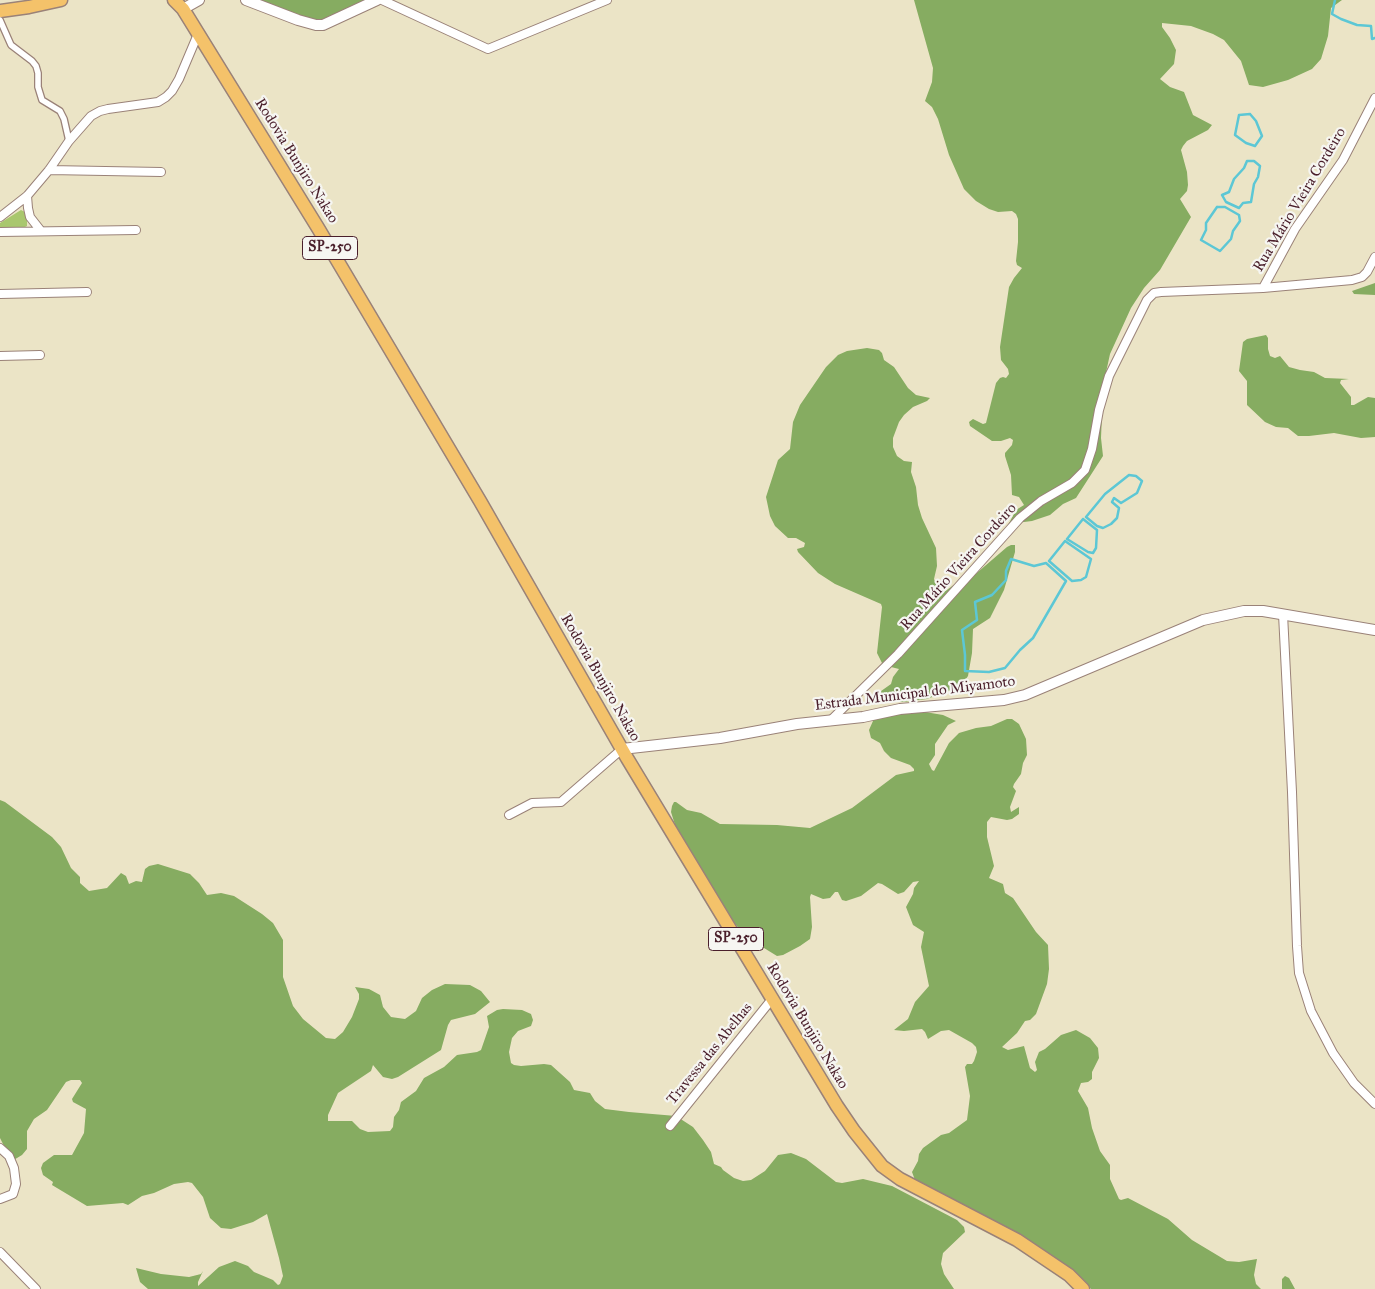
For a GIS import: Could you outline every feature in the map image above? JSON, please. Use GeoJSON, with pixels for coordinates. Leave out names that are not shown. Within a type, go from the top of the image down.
{"type":"FeatureCollection","features":[{"type":"Feature","properties":{"kind":"main road"},"geometry":{"type":"LineString","coordinates":[[0,11],[61,0]]}},
{"type":"Feature","properties":{"kind":"main road","name":"Rodovia Bunjiro Nakao"},"geometry":{"type":"LineString","coordinates":[[178,5],[198,34],[318,228],[480,501],[622,749],[837,1106],[868,1151],[882,1166],[900,1179],[1017,1240],[1069,1275],[1084,1289]]}},
{"type":"Feature","properties":{"kind":"street"},"geometry":{"type":"LineString","coordinates":[[178,5],[199,0]]}},
{"type":"Feature","properties":{"kind":"street"},"geometry":{"type":"LineString","coordinates":[[246,0],[316,25],[323,25],[378,0]]}},
{"type":"Feature","properties":{"kind":"street"},"geometry":{"type":"LineString","coordinates":[[382,0],[488,49],[607,0]]}},
{"type":"Feature","properties":{"kind":"street"},"geometry":{"type":"LineString","coordinates":[[0,20],[11,46],[36,66],[38,87],[42,100],[60,111],[64,119],[69,141]]}},
{"type":"Feature","properties":{"kind":"street"},"geometry":{"type":"LineString","coordinates":[[0,217],[27,196],[49,170],[69,141],[91,116],[100,110],[158,102],[166,97],[179,79],[198,34]]}},
{"type":"Feature","properties":{"kind":"street","name":"Rua Mário Vieira Cordeiro"},"geometry":{"type":"LineString","coordinates":[[830,721],[898,654],[1020,518],[1041,501],[1072,483],[1085,470],[1092,449],[1099,410],[1109,376],[1147,300],[1154,293],[1263,288],[1295,230],[1343,160],[1375,98]]}},
{"type":"Feature","properties":{"kind":"street"},"geometry":{"type":"LineString","coordinates":[[49,170],[161,172]]}},
{"type":"Feature","properties":{"kind":"street"},"geometry":{"type":"LineString","coordinates":[[27,196],[30,218],[41,231]]}},
{"type":"Feature","properties":{"kind":"street"},"geometry":{"type":"LineString","coordinates":[[0,232],[136,230]]}},
{"type":"Feature","properties":{"kind":"street"},"geometry":{"type":"LineString","coordinates":[[1263,288],[1352,280],[1362,277],[1375,257]]}},
{"type":"Feature","properties":{"kind":"street"},"geometry":{"type":"LineString","coordinates":[[0,294],[87,292]]}},
{"type":"Feature","properties":{"kind":"street"},"geometry":{"type":"LineString","coordinates":[[0,356],[40,355]]}},
{"type":"Feature","properties":{"kind":"street","name":"Estrada Municipal do Miyamoto"},"geometry":{"type":"LineString","coordinates":[[622,749],[686,742],[797,724],[864,718],[900,710],[985,702],[1025,695],[1203,620],[1244,611],[1283,614],[1375,630]]}},
{"type":"Feature","properties":{"kind":"street"},"geometry":{"type":"LineString","coordinates":[[1283,614],[1299,973],[1312,1011],[1333,1053],[1354,1083],[1375,1104]]}},
{"type":"Feature","properties":{"kind":"street"},"geometry":{"type":"LineString","coordinates":[[509,815],[532,803],[561,802],[622,749]]}},
{"type":"Feature","properties":{"kind":"street","name":"Travessa das Abelhas"},"geometry":{"type":"LineString","coordinates":[[670,1126],[772,998]]}},
{"type":"Feature","properties":{"kind":"street"},"geometry":{"type":"LineString","coordinates":[[0,1148],[9,1156],[14,1168],[16,1184],[13,1194],[0,1199]]}},
{"type":"Feature","properties":{"kind":"street"},"geometry":{"type":"LineString","coordinates":[[0,1252],[36,1289]]}},
{"type":"Feature","properties":{"kind":"green space"},"geometry":{"type":"Polygon","coordinates":[[[255,0],[365,0],[330,18],[320,20],[305,19],[255,0]]]}},
{"type":"Feature","properties":{"kind":"green space"},"geometry":{"type":"Polygon","coordinates":[[[914,0],[1342,0],[1331,8],[1328,36],[1321,59],[1312,69],[1288,80],[1263,87],[1249,85],[1241,61],[1224,40],[1191,26],[1162,23],[1162,27],[1176,50],[1174,64],[1160,79],[1170,87],[1184,92],[1193,115],[1212,125],[1208,130],[1187,141],[1181,150],[1187,172],[1188,185],[1187,191],[1180,199],[1191,217],[1160,270],[1144,288],[1131,308],[1110,354],[1105,377],[1102,414],[1101,438],[1103,456],[1076,498],[1063,504],[1050,515],[1007,527],[1016,510],[1024,505],[1019,497],[1012,495],[1011,475],[1005,456],[1013,440],[1010,438],[992,441],[970,426],[969,422],[973,419],[983,424],[986,423],[996,383],[1000,378],[1006,378],[1009,374],[1008,369],[1001,360],[1000,347],[1009,287],[1022,268],[1017,265],[1016,261],[1018,219],[1012,211],[998,212],[989,209],[976,201],[964,189],[949,155],[938,119],[932,107],[925,101],[932,82],[933,68],[914,0]]]}},
{"type":"Feature","properties":{"kind":"green space"},"geometry":{"type":"Polygon","coordinates":[[[21,210],[25,212],[27,226],[23,228],[0,229],[0,223],[21,210]]]}},
{"type":"Feature","properties":{"kind":"green space"},"geometry":{"type":"Polygon","coordinates":[[[1375,283],[1375,295],[1354,294],[1352,291],[1375,283]]]}},
{"type":"Feature","properties":{"kind":"green space"},"geometry":{"type":"Polygon","coordinates":[[[1266,335],[1270,356],[1275,358],[1280,356],[1289,367],[1314,372],[1325,378],[1349,379],[1341,380],[1340,383],[1351,397],[1351,405],[1368,397],[1375,398],[1375,437],[1361,438],[1334,433],[1298,436],[1288,428],[1276,427],[1265,422],[1247,405],[1247,381],[1239,371],[1243,342],[1247,339],[1266,335]]]}},
{"type":"Feature","properties":{"kind":"green space"},"geometry":{"type":"Polygon","coordinates":[[[867,348],[879,350],[884,360],[894,367],[908,388],[916,395],[930,398],[913,407],[904,415],[893,438],[893,447],[897,456],[904,461],[912,462],[911,472],[916,487],[918,505],[936,548],[937,566],[934,579],[940,595],[955,584],[971,578],[1007,547],[1015,545],[1015,552],[1004,590],[990,618],[973,629],[972,653],[968,676],[961,686],[927,699],[903,702],[867,701],[891,684],[893,677],[899,669],[883,665],[877,653],[881,604],[835,584],[818,573],[798,552],[797,549],[804,547],[805,543],[796,538],[788,538],[775,526],[770,516],[766,497],[778,460],[790,449],[793,422],[800,405],[826,367],[838,355],[847,351],[867,348]]]}},
{"type":"Feature","properties":{"kind":"green space"},"geometry":{"type":"Polygon","coordinates":[[[919,711],[943,715],[956,721],[948,725],[935,744],[935,755],[929,764],[934,771],[949,743],[959,733],[1012,719],[1019,724],[1026,739],[1027,755],[1021,774],[1013,787],[1016,791],[1010,807],[1011,812],[1019,807],[1019,814],[1007,820],[991,817],[987,822],[987,837],[994,866],[989,878],[1003,884],[1005,893],[1013,898],[1036,932],[1048,945],[1049,969],[1047,984],[1036,1014],[1030,1020],[1025,1021],[1017,1033],[1002,1047],[1008,1050],[1024,1046],[1030,1068],[1035,1072],[1037,1070],[1035,1062],[1039,1052],[1061,1035],[1076,1030],[1090,1038],[1098,1048],[1099,1058],[1092,1072],[1092,1079],[1081,1083],[1078,1091],[1088,1108],[1092,1128],[1100,1151],[1110,1165],[1110,1179],[1119,1199],[1128,1198],[1168,1219],[1192,1240],[1227,1261],[1239,1262],[1257,1259],[1254,1275],[1256,1284],[1261,1289],[1091,1289],[1069,1267],[920,1186],[912,1172],[923,1148],[967,1120],[970,1096],[965,1067],[967,1064],[972,1064],[977,1052],[976,1047],[972,1043],[949,1030],[941,1031],[928,1039],[922,1029],[894,1030],[908,1019],[915,1002],[929,986],[921,947],[924,932],[913,925],[906,907],[919,881],[913,882],[904,892],[898,894],[878,883],[861,896],[846,901],[842,900],[838,892],[835,892],[830,898],[823,899],[811,894],[812,927],[810,939],[783,955],[777,956],[764,948],[756,947],[750,943],[716,899],[676,828],[671,812],[674,802],[687,810],[701,813],[720,824],[777,825],[810,828],[852,808],[896,775],[914,771],[910,765],[891,758],[884,751],[880,743],[871,738],[869,730],[873,721],[867,715],[895,715],[919,711]]]}},
{"type":"Feature","properties":{"kind":"green space"},"geometry":{"type":"Polygon","coordinates":[[[0,800],[52,837],[61,847],[71,868],[80,877],[80,883],[89,891],[107,888],[121,873],[126,876],[129,884],[136,881],[142,882],[145,869],[158,864],[190,874],[207,895],[221,893],[234,896],[262,914],[273,923],[283,940],[283,977],[293,1006],[303,1019],[326,1038],[335,1039],[343,1032],[352,1017],[359,999],[359,994],[355,987],[369,989],[380,995],[383,1007],[391,1017],[405,1019],[416,1011],[422,998],[432,990],[445,984],[470,985],[481,991],[490,1002],[475,1014],[451,1020],[441,1050],[398,1077],[392,1079],[383,1077],[373,1065],[371,1071],[338,1093],[328,1115],[328,1121],[352,1121],[360,1129],[368,1132],[390,1131],[401,1102],[416,1091],[424,1078],[444,1067],[457,1055],[481,1050],[489,1027],[487,1016],[497,1010],[522,1010],[531,1014],[533,1020],[531,1026],[518,1031],[512,1038],[509,1052],[511,1063],[521,1066],[551,1065],[570,1082],[574,1090],[590,1093],[595,1101],[605,1109],[676,1116],[693,1127],[711,1152],[714,1164],[721,1167],[734,1178],[743,1181],[751,1180],[765,1171],[778,1155],[791,1153],[806,1159],[836,1182],[842,1183],[863,1179],[892,1186],[957,1220],[964,1227],[965,1232],[943,1253],[941,1264],[944,1274],[954,1289],[148,1289],[140,1282],[136,1268],[161,1274],[189,1277],[201,1274],[203,1271],[198,1286],[219,1267],[235,1261],[248,1266],[254,1272],[273,1280],[278,1285],[283,1276],[267,1214],[253,1222],[231,1229],[221,1228],[210,1218],[203,1197],[192,1183],[174,1184],[142,1196],[128,1205],[123,1203],[87,1206],[52,1185],[53,1182],[43,1175],[41,1168],[43,1163],[54,1155],[72,1155],[84,1133],[86,1109],[73,1102],[72,1099],[82,1083],[80,1080],[66,1082],[47,1110],[34,1119],[27,1131],[27,1149],[22,1155],[12,1161],[5,1157],[4,1146],[0,1138],[0,800]]]}},
{"type":"Feature","properties":{"kind":"green space"},"geometry":{"type":"Polygon","coordinates":[[[1285,1276],[1289,1278],[1295,1289],[1282,1289],[1282,1279],[1285,1276]]]}},
{"type":"Feature","properties":{"kind":"waterway"},"geometry":{"type":"LineString","coordinates":[[1335,0],[1332,14],[1357,25],[1371,26],[1372,39],[1375,38]]}},
{"type":"Feature","properties":{"kind":"waterway"},"geometry":{"type":"LineString","coordinates":[[1250,114],[1256,121],[1262,136],[1255,146],[1246,143],[1235,135],[1239,115],[1250,114]]}},
{"type":"Feature","properties":{"kind":"waterway"},"geometry":{"type":"LineString","coordinates":[[1247,161],[1254,161],[1260,166],[1251,202],[1243,203],[1239,208],[1226,202],[1222,195],[1229,192],[1234,179],[1244,168],[1247,161]]}},
{"type":"Feature","properties":{"kind":"waterway"},"geometry":{"type":"LineString","coordinates":[[1217,207],[1225,207],[1239,215],[1240,221],[1233,231],[1231,239],[1220,251],[1201,240],[1206,230],[1206,223],[1217,207]]}},
{"type":"Feature","properties":{"kind":"waterway"},"geometry":{"type":"LineString","coordinates":[[1129,475],[1136,476],[1142,481],[1137,493],[1121,503],[1114,498],[1112,502],[1119,508],[1117,518],[1103,528],[1097,526],[1086,517],[1105,494],[1129,475]]}},
{"type":"Feature","properties":{"kind":"waterway"},"geometry":{"type":"LineString","coordinates":[[1083,519],[1097,530],[1096,548],[1093,553],[1067,539],[1083,519]]}},
{"type":"Feature","properties":{"kind":"waterway"},"geometry":{"type":"LineString","coordinates":[[1065,541],[1091,559],[1086,577],[1081,580],[1072,581],[1049,561],[1065,541]]}},
{"type":"Feature","properties":{"kind":"waterway"},"geometry":{"type":"LineString","coordinates":[[1011,559],[1034,566],[1046,563],[1066,581],[1033,638],[1005,668],[989,672],[965,671],[962,630],[977,620],[975,602],[992,595],[1006,580],[1006,571],[1011,559]]}}]}
